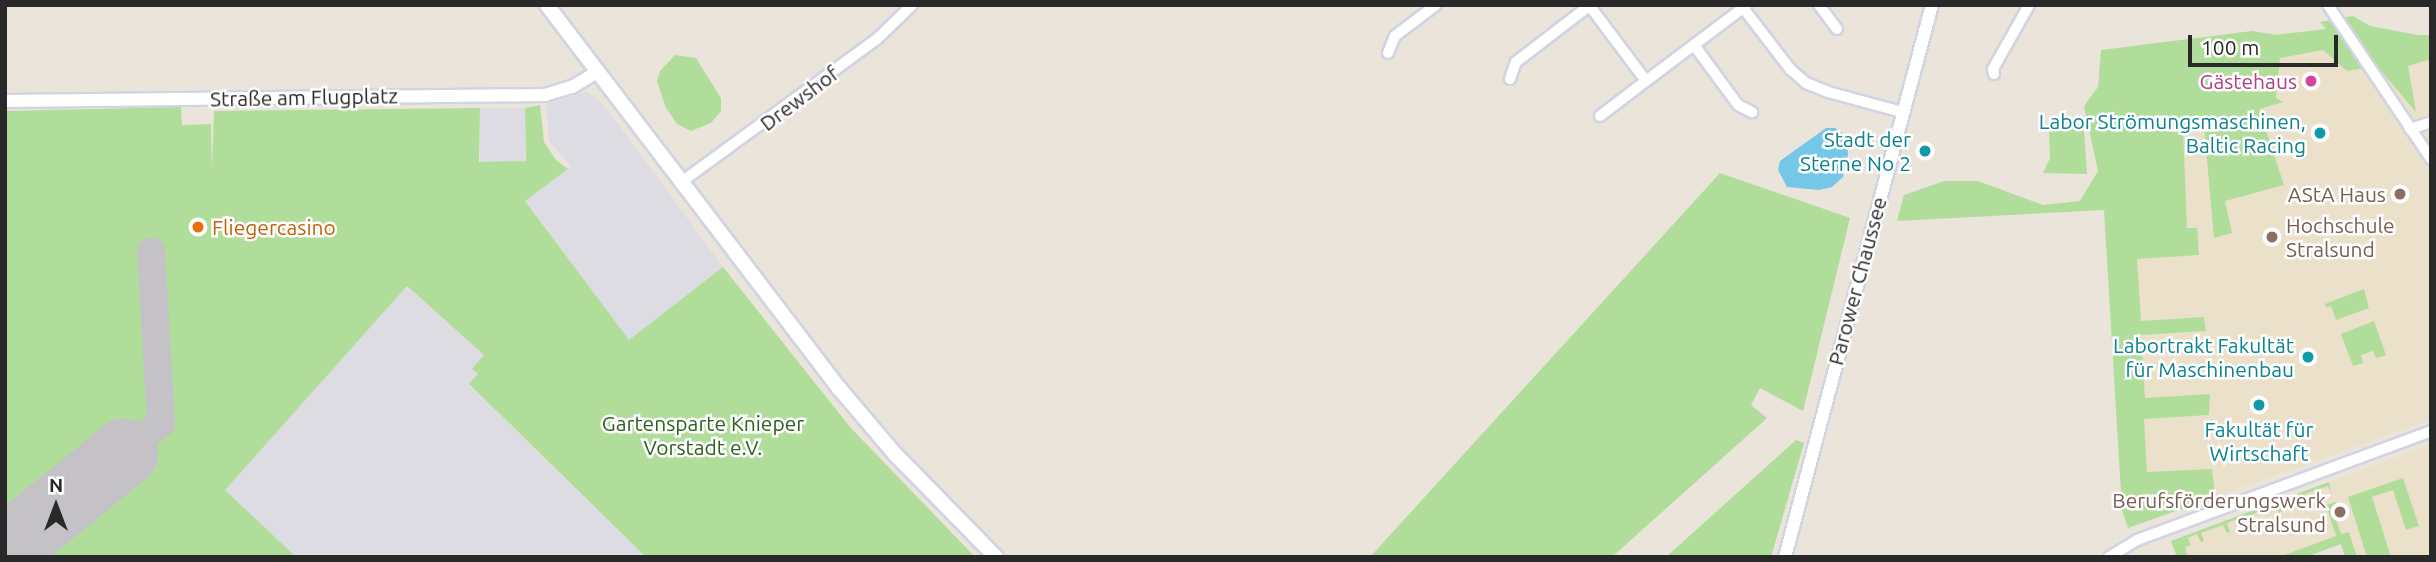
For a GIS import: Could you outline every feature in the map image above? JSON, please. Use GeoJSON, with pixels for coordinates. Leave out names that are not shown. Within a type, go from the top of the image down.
{"type":"FeatureCollection","features":[{"type":"Feature","properties":{"kind":"main road"},"geometry":{"type":"LineString","coordinates":[[547,5],[680,183],[856,409],[921,482],[996,557]]}},
{"type":"Feature","properties":{"kind":"street","name":"Drewshof"},"geometry":{"type":"LineString","coordinates":[[680,183],[878,38],[912,5]]}},
{"type":"Feature","properties":{"kind":"street"},"geometry":{"type":"LineString","coordinates":[[1388,53],[1395,36],[1436,5]]}},
{"type":"Feature","properties":{"kind":"street"},"geometry":{"type":"LineString","coordinates":[[1819,5],[1837,29]]}},
{"type":"Feature","properties":{"kind":"street","name":"Parower Chaussee"},"geometry":{"type":"LineString","coordinates":[[1785,557],[1932,5]]}},
{"type":"Feature","properties":{"kind":"street"},"geometry":{"type":"LineString","coordinates":[[1994,74],[1993,69],[2029,5]]}},
{"type":"Feature","properties":{"kind":"street"},"geometry":{"type":"LineString","coordinates":[[2328,5],[2431,159]]}},
{"type":"Feature","properties":{"kind":"street"},"geometry":{"type":"LineString","coordinates":[[1510,79],[1516,62],[1589,6],[1646,80]]}},
{"type":"Feature","properties":{"kind":"street"},"geometry":{"type":"LineString","coordinates":[[1600,116],[1745,7],[1790,69],[1806,83],[1828,92],[1902,112]]}},
{"type":"Feature","properties":{"kind":"street"},"geometry":{"type":"LineString","coordinates":[[1694,45],[1738,105],[1752,112]]}},
{"type":"Feature","properties":{"kind":"street","name":"Straße am Flugplatz"},"geometry":{"type":"LineString","coordinates":[[5,101],[545,95],[572,87],[597,72]]}},
{"type":"Feature","properties":{"kind":"street"},"geometry":{"type":"LineString","coordinates":[[2410,129],[2431,122]]}},
{"type":"Feature","properties":{"kind":"street"},"geometry":{"type":"LineString","coordinates":[[2109,557],[2137,540],[2431,431]]}},
{"type":"Feature","properties":{"kind":"shaded area","name":"Hochschule Stralsund"},"geometry":{"type":"Polygon","coordinates":[[[2379,29],[2431,38],[2431,420],[2128,528],[2104,54],[2253,34],[2379,29]]]}},
{"type":"Feature","properties":{"kind":"shaded area"},"geometry":{"type":"Polygon","coordinates":[[[586,92],[596,97],[613,117],[723,267],[629,341],[525,200],[571,166],[549,141],[546,104],[586,92]]]}},
{"type":"Feature","properties":{"kind":"shaded area"},"geometry":{"type":"Polygon","coordinates":[[[480,108],[525,108],[525,162],[480,162],[480,108]]]}},
{"type":"Feature","properties":{"kind":"shaded area"},"geometry":{"type":"Polygon","coordinates":[[[406,286],[485,356],[478,374],[469,385],[646,557],[296,557],[225,490],[406,286]]]}},
{"type":"Feature","properties":{"kind":"shaded area","name":"Berufsförderungswerk Stralsund"},"geometry":{"type":"Polygon","coordinates":[[[2431,444],[2431,557],[2345,557],[2341,544],[2306,557],[2177,557],[2171,541],[2431,444]]]}},
{"type":"Feature","properties":{"kind":"green space"},"geometry":{"type":"Polygon","coordinates":[[[2353,16],[2370,26],[2431,35],[2431,59],[2408,66],[2416,112],[2377,66],[2347,71],[2323,50],[2280,58],[2276,98],[2283,102],[2259,109],[2284,185],[2225,201],[2232,233],[2214,238],[2204,127],[2183,128],[2187,228],[2197,228],[2199,255],[2137,259],[2141,321],[2204,317],[2206,331],[2141,335],[2145,398],[2210,394],[2209,415],[2144,419],[2147,472],[2212,469],[2215,497],[2128,528],[2122,510],[2104,210],[1897,221],[1904,195],[1944,181],[1978,181],[2043,205],[2080,201],[2098,171],[2084,106],[2098,87],[2101,50],[2252,31],[2276,35],[2326,29],[2320,22],[2353,16]]]}},
{"type":"Feature","properties":{"kind":"green space"},"geometry":{"type":"Polygon","coordinates":[[[675,55],[696,58],[721,98],[721,111],[711,123],[691,131],[677,124],[666,108],[657,81],[660,71],[675,55]]]}},
{"type":"Feature","properties":{"kind":"green space","name":"Gartensparte Knieper Vorstadt e.V."},"geometry":{"type":"Polygon","coordinates":[[[540,105],[544,142],[556,160],[568,169],[525,201],[629,340],[723,267],[850,427],[975,557],[646,557],[469,384],[478,374],[472,369],[484,355],[407,286],[225,490],[296,557],[5,557],[5,111],[181,107],[182,125],[211,124],[212,170],[214,111],[480,108],[479,162],[526,161],[525,108],[540,105]]]}},
{"type":"Feature","properties":{"kind":"green space"},"geometry":{"type":"Polygon","coordinates":[[[2054,123],[2084,130],[2087,174],[2043,173],[2050,158],[2049,131],[2054,123]]]}},
{"type":"Feature","properties":{"kind":"green space"},"geometry":{"type":"Polygon","coordinates":[[[1720,173],[1850,218],[1803,411],[1760,388],[1751,405],[1767,418],[1612,557],[1370,557],[1720,173]]]}},
{"type":"Feature","properties":{"kind":"green space"},"geometry":{"type":"Polygon","coordinates":[[[2364,289],[2369,308],[2336,320],[2331,306],[2326,308],[2325,304],[2364,289]]]}},
{"type":"Feature","properties":{"kind":"green space"},"geometry":{"type":"Polygon","coordinates":[[[2374,321],[2386,355],[2376,358],[2373,351],[2361,355],[2363,363],[2353,366],[2341,334],[2374,321]]]}},
{"type":"Feature","properties":{"kind":"green space"},"geometry":{"type":"Polygon","coordinates":[[[1796,440],[1804,443],[1771,557],[1666,557],[1796,440]]]}},
{"type":"Feature","properties":{"kind":"green space"},"geometry":{"type":"Polygon","coordinates":[[[2403,478],[2419,526],[2406,530],[2393,490],[2372,497],[2391,557],[2367,557],[2348,497],[2403,478]]]}},
{"type":"Feature","properties":{"kind":"green space"},"geometry":{"type":"Polygon","coordinates":[[[2329,482],[2331,494],[2328,486],[2305,494],[2308,503],[2305,504],[2301,496],[2279,504],[2282,512],[2279,513],[2276,505],[2253,514],[2256,522],[2253,523],[2250,515],[2227,523],[2230,532],[2227,533],[2223,525],[2201,533],[2204,541],[2201,542],[2197,534],[2188,538],[2191,545],[2185,547],[2188,557],[2177,557],[2171,541],[2329,482]]]}},
{"type":"Feature","properties":{"kind":"green space"},"geometry":{"type":"Polygon","coordinates":[[[2336,502],[2337,505],[2332,507],[2341,534],[2349,532],[2357,557],[2345,557],[2341,544],[2306,557],[2279,557],[2336,536],[2326,505],[2336,502]]]}},
{"type":"Feature","properties":{"kind":"water"},"geometry":{"type":"Polygon","coordinates":[[[1826,128],[1835,128],[1847,136],[1848,154],[1843,177],[1832,187],[1819,190],[1787,187],[1778,170],[1780,161],[1826,128]]]}},
{"type":"Feature","properties":{"kind":"taxiway"},"geometry":{"type":"LineString","coordinates":[[124,453],[161,423],[151,251]]}},
{"type":"Feature","properties":{"kind":"runway"},"geometry":{"type":"LineString","coordinates":[[5,550],[124,453]]}},
{"type":"Feature","properties":{"kind":"place","name":"Gästehaus"},"geometry":{"type":"Point","coordinates":[2311,81]}},
{"type":"Feature","properties":{"kind":"place","name":"Labor Strömungsmaschinen, Baltic Racing"},"geometry":{"type":"Point","coordinates":[2320,133]}},
{"type":"Feature","properties":{"kind":"place","name":"Stadt der Sterne No 2"},"geometry":{"type":"Point","coordinates":[1925,151]}},
{"type":"Feature","properties":{"kind":"place","name":"AStA Haus"},"geometry":{"type":"Point","coordinates":[2400,194]}},
{"type":"Feature","properties":{"kind":"place","name":"Fliegercasino"},"geometry":{"type":"Point","coordinates":[198,227]}},
{"type":"Feature","properties":{"kind":"place","name":"Hochschule Stralsund"},"geometry":{"type":"Point","coordinates":[2272,237]}},
{"type":"Feature","properties":{"kind":"place","name":"Labortrakt Fakultät für Maschinenbau"},"geometry":{"type":"Point","coordinates":[2308,357]}},
{"type":"Feature","properties":{"kind":"place","name":"Fakultät für Wirtschaft"},"geometry":{"type":"Point","coordinates":[2259,405]}},
{"type":"Feature","properties":{"kind":"place","name":"Berufsförderungswerk Stralsund"},"geometry":{"type":"Point","coordinates":[2340,512]}}]}
